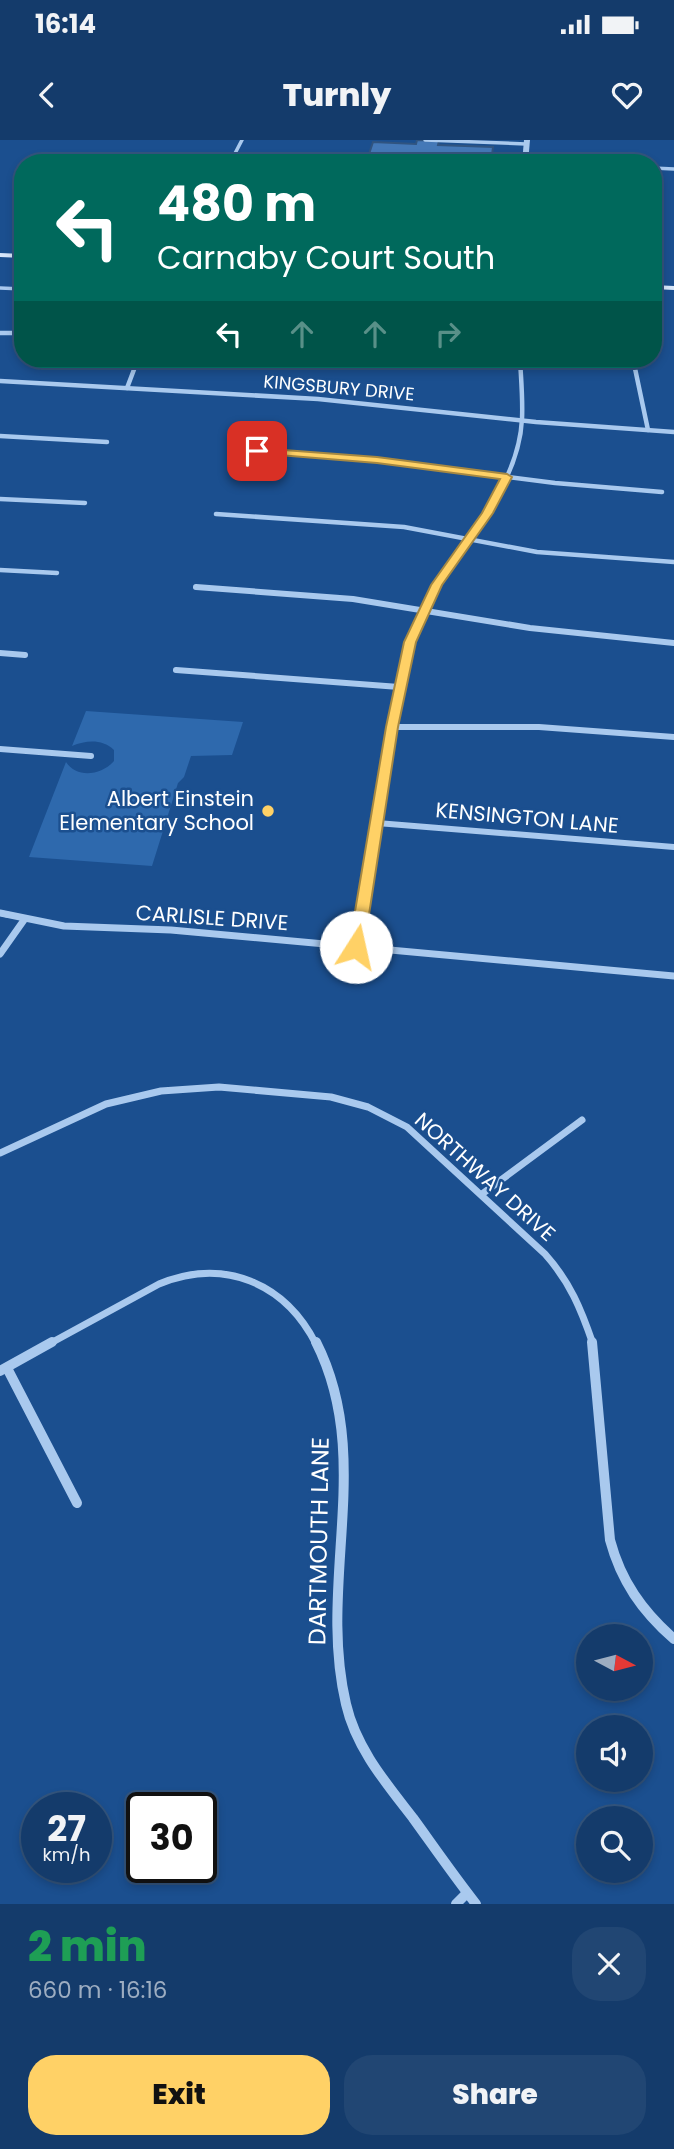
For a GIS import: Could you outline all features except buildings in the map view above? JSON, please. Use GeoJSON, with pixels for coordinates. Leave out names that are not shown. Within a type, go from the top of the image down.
{"type":"FeatureCollection","features":[{"type":"Feature","properties":{"kind":"street"},"geometry":{"type":"LineString","coordinates":[[425,140],[527,142]]}},
{"type":"Feature","properties":{"kind":"street"},"geometry":{"type":"LineString","coordinates":[[127,388],[135,368]]}},
{"type":"Feature","properties":{"kind":"street"},"geometry":{"type":"LineString","coordinates":[[356,947],[399,687],[410,642],[437,585],[488,513],[507,477],[516,452],[522,421],[520,368]]}},
{"type":"Feature","properties":{"kind":"street"},"geometry":{"type":"LineString","coordinates":[[635,368],[648,430]]}},
{"type":"Feature","properties":{"kind":"street","name":"KINGSBURY DRIVE"},"geometry":{"type":"LineString","coordinates":[[0,381],[350,401],[522,421],[674,432]]}},
{"type":"Feature","properties":{"kind":"street"},"geometry":{"type":"LineString","coordinates":[[0,436],[107,442]]}},
{"type":"Feature","properties":{"kind":"street"},"geometry":{"type":"LineString","coordinates":[[233,450],[388,461],[507,477],[662,492]]}},
{"type":"Feature","properties":{"kind":"street"},"geometry":{"type":"LineString","coordinates":[[0,499],[85,503]]}},
{"type":"Feature","properties":{"kind":"street"},"geometry":{"type":"LineString","coordinates":[[216,514],[391,526],[560,554],[674,562]]}},
{"type":"Feature","properties":{"kind":"street"},"geometry":{"type":"LineString","coordinates":[[0,570],[57,573]]}},
{"type":"Feature","properties":{"kind":"street"},"geometry":{"type":"LineString","coordinates":[[196,587],[336,597],[530,628],[674,643]]}},
{"type":"Feature","properties":{"kind":"street"},"geometry":{"type":"LineString","coordinates":[[0,653],[25,655]]}},
{"type":"Feature","properties":{"kind":"street"},"geometry":{"type":"LineString","coordinates":[[176,670],[399,687]]}},
{"type":"Feature","properties":{"kind":"street"},"geometry":{"type":"LineString","coordinates":[[392,727],[539,727],[674,737]]}},
{"type":"Feature","properties":{"kind":"street"},"geometry":{"type":"LineString","coordinates":[[0,749],[92,757]]}},
{"type":"Feature","properties":{"kind":"street","name":"KENSINGTON LANE"},"geometry":{"type":"LineString","coordinates":[[377,823],[674,847]]}},
{"type":"Feature","properties":{"kind":"street","name":"CARLISLE DRIVE"},"geometry":{"type":"LineString","coordinates":[[0,913],[64,926],[172,930],[674,976]]}},
{"type":"Feature","properties":{"kind":"street"},"geometry":{"type":"LineString","coordinates":[[0,954],[24,920]]}},
{"type":"Feature","properties":{"kind":"street","name":"NORTHWAY DRIVE"},"geometry":{"type":"LineString","coordinates":[[0,1153],[76,1116],[134,1097],[188,1087],[254,1089],[355,1102],[381,1112],[420,1137],[561,1272],[585,1314],[596,1362],[610,1539],[615,1560],[637,1604],[674,1639]]}},
{"type":"Feature","properties":{"kind":"street"},"geometry":{"type":"LineString","coordinates":[[482,1194],[582,1120]]}},
{"type":"Feature","properties":{"kind":"street","name":"DARTMOUTH LANE"},"geometry":{"type":"LineString","coordinates":[[4,1369],[129,1300],[187,1275],[212,1273],[249,1278],[282,1297],[299,1317],[331,1376],[340,1407],[344,1469],[335,1634],[347,1709],[361,1744],[377,1771],[476,1904]]}},
{"type":"Feature","properties":{"kind":"street"},"geometry":{"type":"LineString","coordinates":[[4,1369],[78,1503]]}},
{"type":"Feature","properties":{"kind":"street"},"geometry":{"type":"LineString","coordinates":[[456,1904],[467,1893]]}},
{"type":"Feature","properties":{"kind":"shaded area"},"geometry":{"type":"Polygon","coordinates":[[[86,711],[243,722],[232,755],[191,756],[184,777],[178,783],[152,866],[29,857],[66,762],[76,771],[90,773],[109,766],[114,761],[114,750],[99,742],[72,746],[86,711]]]}},
{"type":"Feature","properties":{"kind":"place","name":"Albert Einstein Elementary School"},"geometry":{"type":"Point","coordinates":[268,811]}},
{"type":"Feature","properties":{"kind":"route"},"geometry":{"type":"LineString","coordinates":[[257,451],[377,460],[507,477],[488,513],[437,585],[410,642],[392,727],[356,947]]}}]}
